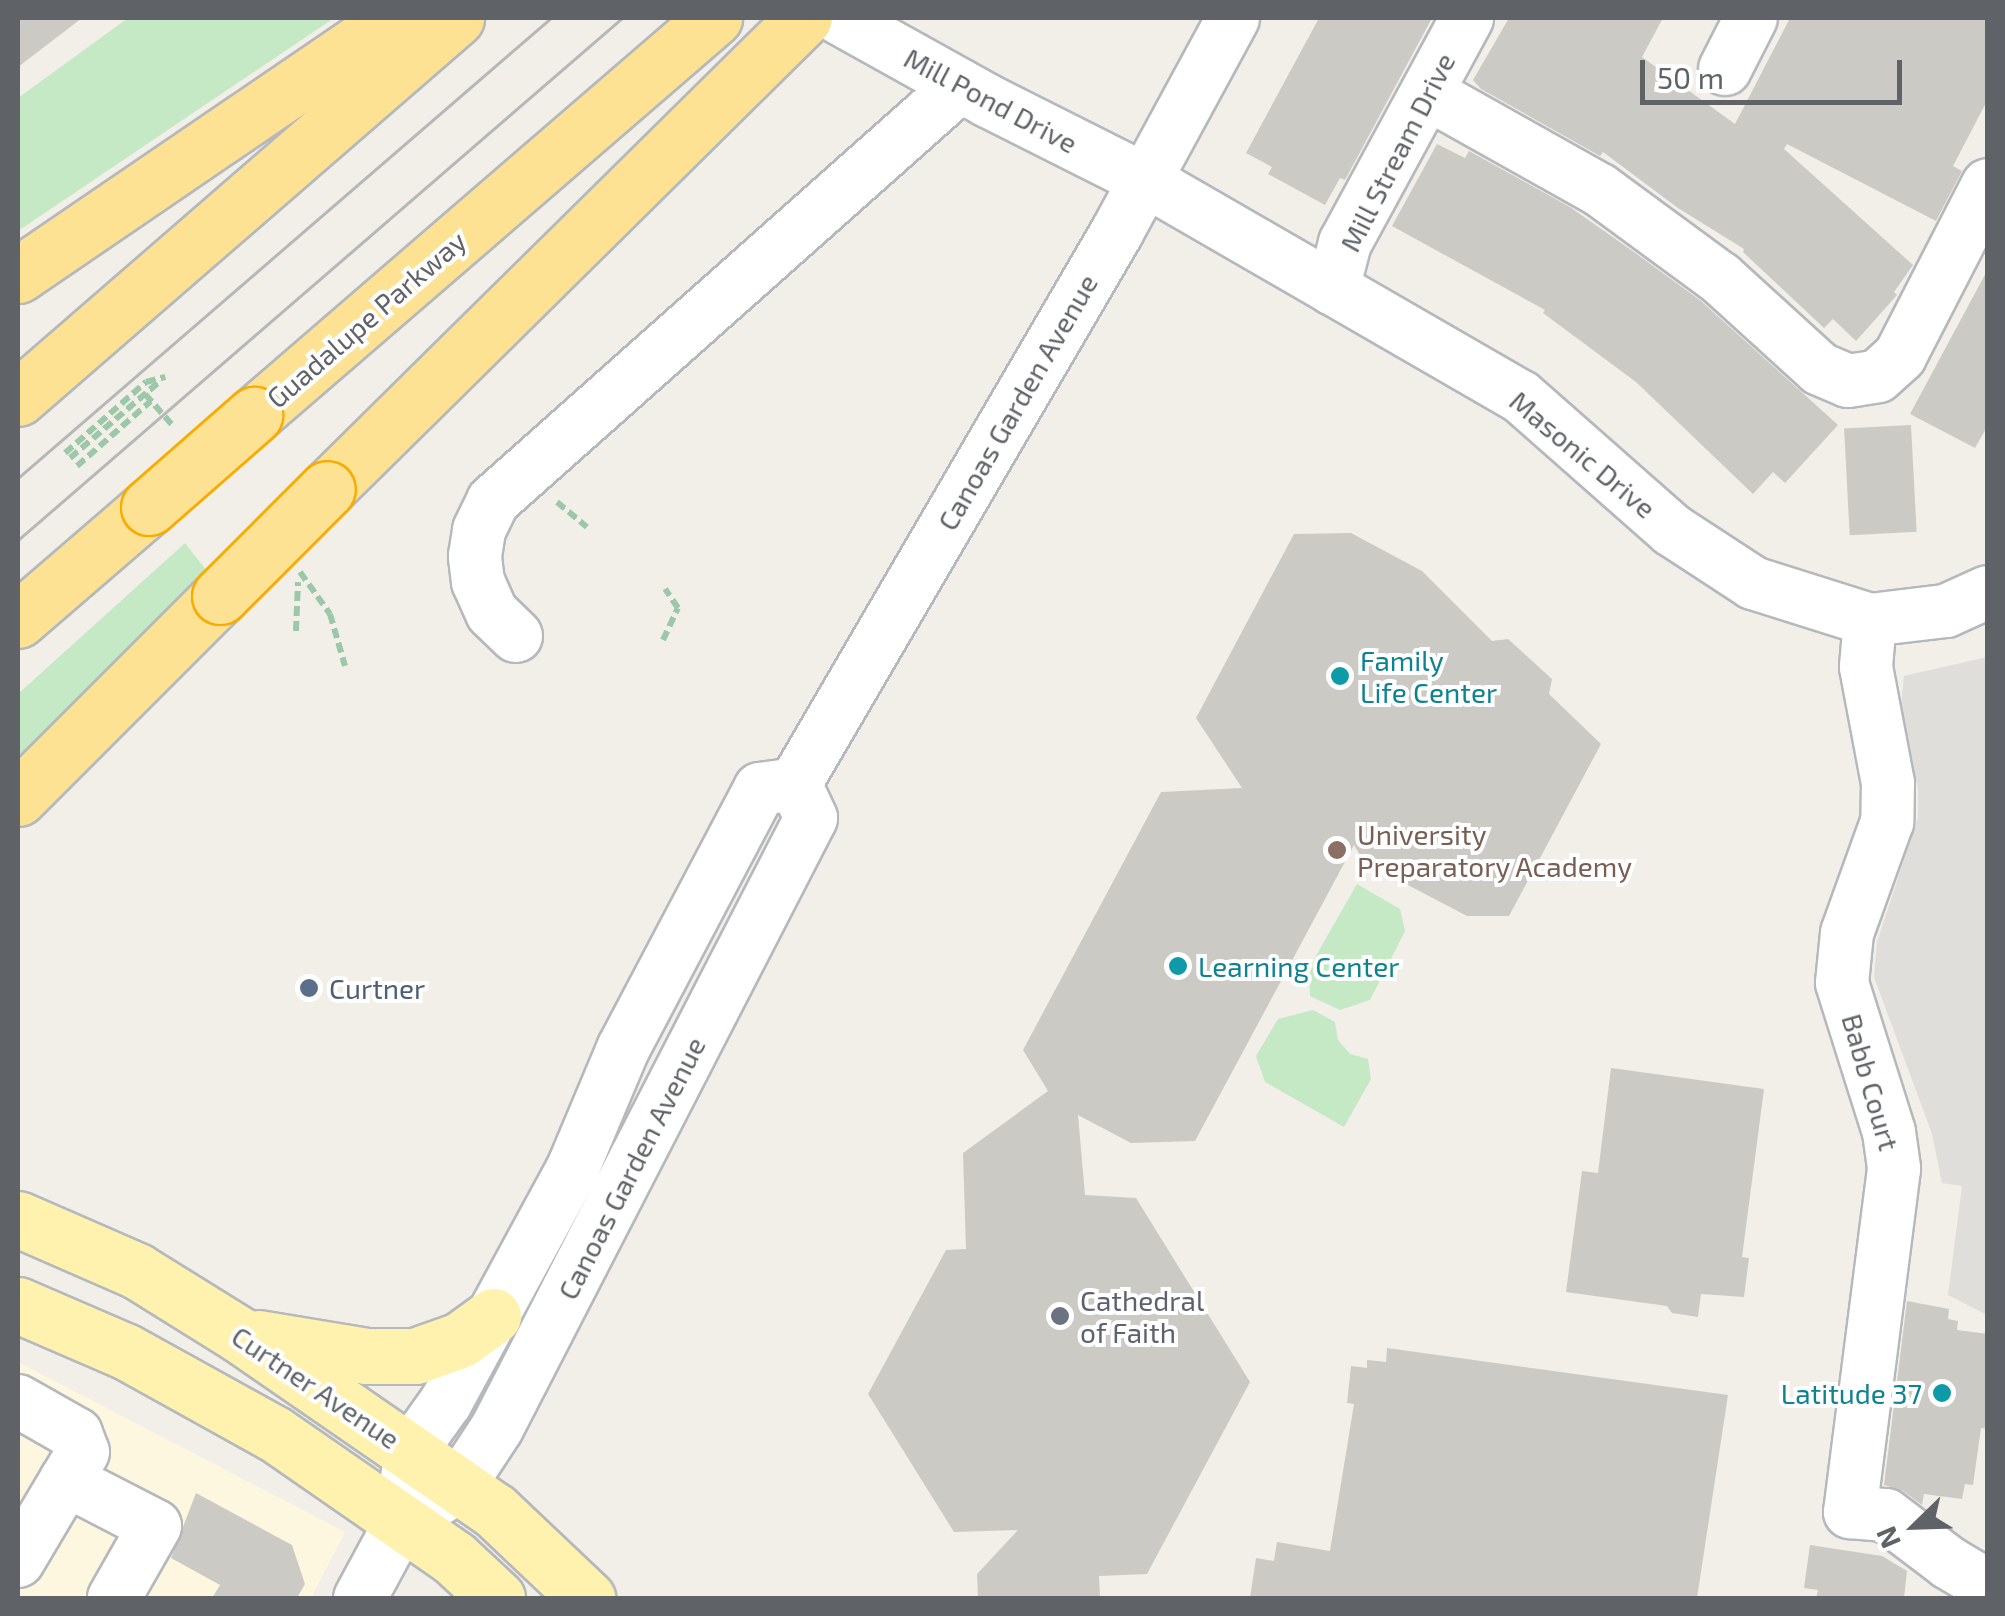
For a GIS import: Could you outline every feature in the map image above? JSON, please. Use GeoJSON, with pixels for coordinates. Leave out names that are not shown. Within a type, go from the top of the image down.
{"type":"FeatureCollection","features":[{"type":"Feature","properties":{"kind":"highway"},"geometry":{"type":"LineString","coordinates":[[18,275],[391,21],[404,18]]}},
{"type":"Feature","properties":{"kind":"highway"},"geometry":{"type":"LineString","coordinates":[[18,398],[456,18]]}},
{"type":"Feature","properties":{"kind":"highway"},"geometry":{"type":"LineString","coordinates":[[18,798],[804,18]]}},
{"type":"Feature","properties":{"kind":"highway","name":"Guadalupe Parkway"},"geometry":{"type":"LineString","coordinates":[[18,620],[699,30]]}},
{"type":"Feature","properties":{"kind":"main road","name":"Curtner Avenue"},"geometry":{"type":"LineString","coordinates":[[18,1219],[137,1271],[240,1335],[495,1511],[587,1598]]}},
{"type":"Feature","properties":{"kind":"main road"},"geometry":{"type":"LineString","coordinates":[[18,1306],[126,1351],[275,1434],[454,1558],[497,1598]]}},
{"type":"Feature","properties":{"kind":"main road"},"geometry":{"type":"LineString","coordinates":[[240,1335],[366,1356],[416,1356],[460,1340],[493,1316]]}},
{"type":"Feature","properties":{"kind":"street","name":"Mill Pond Drive"},"geometry":{"type":"LineString","coordinates":[[838,18],[960,86],[1145,180]]}},
{"type":"Feature","properties":{"kind":"street","name":"Canoas Garden Avenue"},"geometry":{"type":"LineString","coordinates":[[795,784],[1145,180],[1233,18]]}},
{"type":"Feature","properties":{"kind":"street","name":"Mill Stream Drive"},"geometry":{"type":"LineString","coordinates":[[1333,289],[1345,243],[1468,18]]}},
{"type":"Feature","properties":{"kind":"street"},"geometry":{"type":"LineString","coordinates":[[1725,69],[1751,18]]}},
{"type":"Feature","properties":{"kind":"street"},"geometry":{"type":"LineString","coordinates":[[516,636],[492,612],[478,582],[474,556],[493,501],[960,86]]}},
{"type":"Feature","properties":{"kind":"street"},"geometry":{"type":"LineString","coordinates":[[1427,94],[1600,190],[1720,278],[1820,370],[1848,382],[1878,376],[1900,356],[1988,185]]}},
{"type":"Feature","properties":{"kind":"street","name":"Masonic Drive"},"geometry":{"type":"LineString","coordinates":[[1145,180],[1521,397],[1672,530],[1754,582],[1870,620],[1946,612],[1988,592]]}},
{"type":"Feature","properties":{"kind":"street","name":"Babb Court"},"geometry":{"type":"LineString","coordinates":[[1870,620],[1866,667],[1888,783],[1887,822],[1848,933],[1842,984],[1889,1132],[1894,1169],[1850,1512],[1886,1515],[1988,1586]]}},
{"type":"Feature","properties":{"kind":"street","name":"Canoas Garden Avenue"},"geometry":{"type":"LineString","coordinates":[[360,1598],[400,1524],[411,1451],[446,1402],[574,1168],[623,1048],[760,789],[795,784]]}},
{"type":"Feature","properties":{"kind":"street","name":"Canoas Garden Avenue"},"geometry":{"type":"LineString","coordinates":[[400,1524],[459,1486],[497,1428],[812,818],[795,784]]}},
{"type":"Feature","properties":{"kind":"street"},"geometry":{"type":"LineString","coordinates":[[18,1402],[76,1434],[83,1452],[18,1561]]}},
{"type":"Feature","properties":{"kind":"street"},"geometry":{"type":"LineString","coordinates":[[66,1480],[155,1526],[114,1598]]}},
{"type":"Feature","properties":{"kind":"path"},"geometry":{"type":"LineString","coordinates":[[165,377],[68,456],[146,382],[165,377]]}},
{"type":"Feature","properties":{"kind":"path"},"geometry":{"type":"LineString","coordinates":[[76,466],[152,401]]}},
{"type":"Feature","properties":{"kind":"path"},"geometry":{"type":"LineString","coordinates":[[554,498],[587,527]]}},
{"type":"Feature","properties":{"kind":"path"},"geometry":{"type":"LineString","coordinates":[[296,630],[298,570]]}},
{"type":"Feature","properties":{"kind":"path"},"geometry":{"type":"LineString","coordinates":[[663,640],[678,608],[665,589]]}},
{"type":"Feature","properties":{"kind":"shaded area"},"geometry":{"type":"Polygon","coordinates":[[[1987,657],[1987,1315],[1948,1295],[1962,1186],[1942,1183],[1932,1134],[1874,977],[1877,942],[1918,817],[1918,789],[1900,716],[1904,676],[1987,657]]]}},
{"type":"Feature","properties":{"kind":"shaded area"},"geometry":{"type":"Polygon","coordinates":[[[18,1362],[345,1532],[311,1598],[18,1598],[18,1362]]]}},
{"type":"Feature","properties":{"kind":"green space"},"geometry":{"type":"Polygon","coordinates":[[[128,18],[334,18],[18,231],[18,98],[128,18]]]}},
{"type":"Feature","properties":{"kind":"green space"},"geometry":{"type":"Polygon","coordinates":[[[185,543],[210,575],[18,762],[18,694],[185,543]]]}},
{"type":"Feature","properties":{"kind":"green space"},"geometry":{"type":"Polygon","coordinates":[[[1357,884],[1400,909],[1405,931],[1370,1000],[1340,1010],[1310,996],[1309,968],[1357,884]]]}},
{"type":"Feature","properties":{"kind":"green space"},"geometry":{"type":"Polygon","coordinates":[[[1313,1010],[1335,1022],[1338,1040],[1350,1054],[1368,1059],[1371,1079],[1344,1127],[1265,1082],[1256,1056],[1278,1019],[1313,1010]]]}},
{"type":"Feature","properties":{"kind":"building"},"geometry":{"type":"Polygon","coordinates":[[[18,18],[82,18],[18,67],[18,18]]]}},
{"type":"Feature","properties":{"kind":"building"},"geometry":{"type":"Polygon","coordinates":[[[1319,18],[1432,18],[1345,180],[1340,178],[1325,205],[1268,174],[1272,167],[1246,153],[1319,18]]]}},
{"type":"Feature","properties":{"kind":"building"},"geometry":{"type":"Polygon","coordinates":[[[1509,18],[1663,18],[1642,57],[1735,124],[1790,18],[1988,18],[1988,99],[1953,166],[1962,171],[1936,221],[1787,144],[1784,149],[1913,265],[1894,292],[1897,295],[1856,341],[1833,319],[1824,328],[1744,249],[1678,208],[1603,152],[1600,156],[1481,89],[1473,80],[1509,18]]]}},
{"type":"Feature","properties":{"kind":"building"},"geometry":{"type":"Polygon","coordinates":[[[1437,144],[1465,158],[1469,151],[1570,207],[1701,301],[1838,425],[1785,483],[1773,472],[1753,494],[1636,382],[1543,313],[1545,310],[1392,226],[1437,144]]]}},
{"type":"Feature","properties":{"kind":"building"},"geometry":{"type":"Polygon","coordinates":[[[1988,269],[1988,425],[1975,448],[1910,414],[1988,269]]]}},
{"type":"Feature","properties":{"kind":"building"},"geometry":{"type":"Polygon","coordinates":[[[1911,425],[1917,532],[1850,535],[1844,429],[1911,425]]]}},
{"type":"Feature","properties":{"kind":"building"},"geometry":{"type":"Polygon","coordinates":[[[1351,533],[1422,571],[1492,641],[1508,639],[1552,679],[1549,694],[1601,744],[1509,916],[1467,916],[1364,862],[1354,845],[1195,1141],[1131,1143],[1078,1115],[1085,1195],[1136,1198],[1250,1382],[1147,1574],[1099,1576],[1100,1598],[978,1598],[977,1574],[1018,1530],[954,1532],[868,1394],[946,1250],[966,1249],[963,1153],[1048,1091],[1023,1050],[1161,792],[1242,788],[1196,718],[1294,534],[1351,533]]]}},
{"type":"Feature","properties":{"kind":"building"},"geometry":{"type":"Polygon","coordinates":[[[1611,1068],[1764,1089],[1742,1257],[1749,1258],[1744,1297],[1701,1294],[1698,1317],[1672,1313],[1667,1306],[1566,1292],[1582,1171],[1598,1173],[1611,1068]]]}},
{"type":"Feature","properties":{"kind":"building","name":"Latitude 37"},"geometry":{"type":"Polygon","coordinates":[[[1907,1301],[1949,1309],[1948,1319],[1958,1321],[1957,1330],[1988,1334],[1988,1429],[1981,1428],[1973,1485],[1965,1484],[1962,1499],[1924,1494],[1922,1505],[1903,1491],[1884,1485],[1907,1301]]]}},
{"type":"Feature","properties":{"kind":"building"},"geometry":{"type":"Polygon","coordinates":[[[1387,1348],[1728,1395],[1697,1598],[1250,1598],[1256,1558],[1274,1561],[1277,1542],[1330,1551],[1354,1404],[1347,1403],[1351,1366],[1367,1368],[1367,1360],[1386,1362],[1387,1348]]]}},
{"type":"Feature","properties":{"kind":"building"},"geometry":{"type":"Polygon","coordinates":[[[196,1493],[292,1545],[305,1584],[297,1598],[212,1598],[220,1585],[171,1558],[196,1493]]]}},
{"type":"Feature","properties":{"kind":"building"},"geometry":{"type":"Polygon","coordinates":[[[1810,1545],[1882,1556],[1907,1571],[1904,1598],[1816,1598],[1818,1590],[1804,1588],[1810,1545]]]}},
{"type":"Feature","properties":{"kind":"tram line"},"geometry":{"type":"LineString","coordinates":[[18,478],[551,18]]}},
{"type":"Feature","properties":{"kind":"tram line"},"geometry":{"type":"LineString","coordinates":[[18,540],[622,18]]}},
{"type":"Feature","properties":{"kind":"place","name":"Family Life Center"},"geometry":{"type":"Point","coordinates":[1340,676]}},
{"type":"Feature","properties":{"kind":"place","name":"University Preparatory Academy"},"geometry":{"type":"Point","coordinates":[1337,850]}},
{"type":"Feature","properties":{"kind":"place","name":"Learning Center"},"geometry":{"type":"Point","coordinates":[1178,966]}},
{"type":"Feature","properties":{"kind":"place","name":"Curtner"},"geometry":{"type":"Point","coordinates":[309,988]}},
{"type":"Feature","properties":{"kind":"place","name":"Cathedral of Faith"},"geometry":{"type":"Point","coordinates":[1060,1316]}},
{"type":"Feature","properties":{"kind":"place","name":"Latitude 37"},"geometry":{"type":"Point","coordinates":[1942,1393]}}]}
